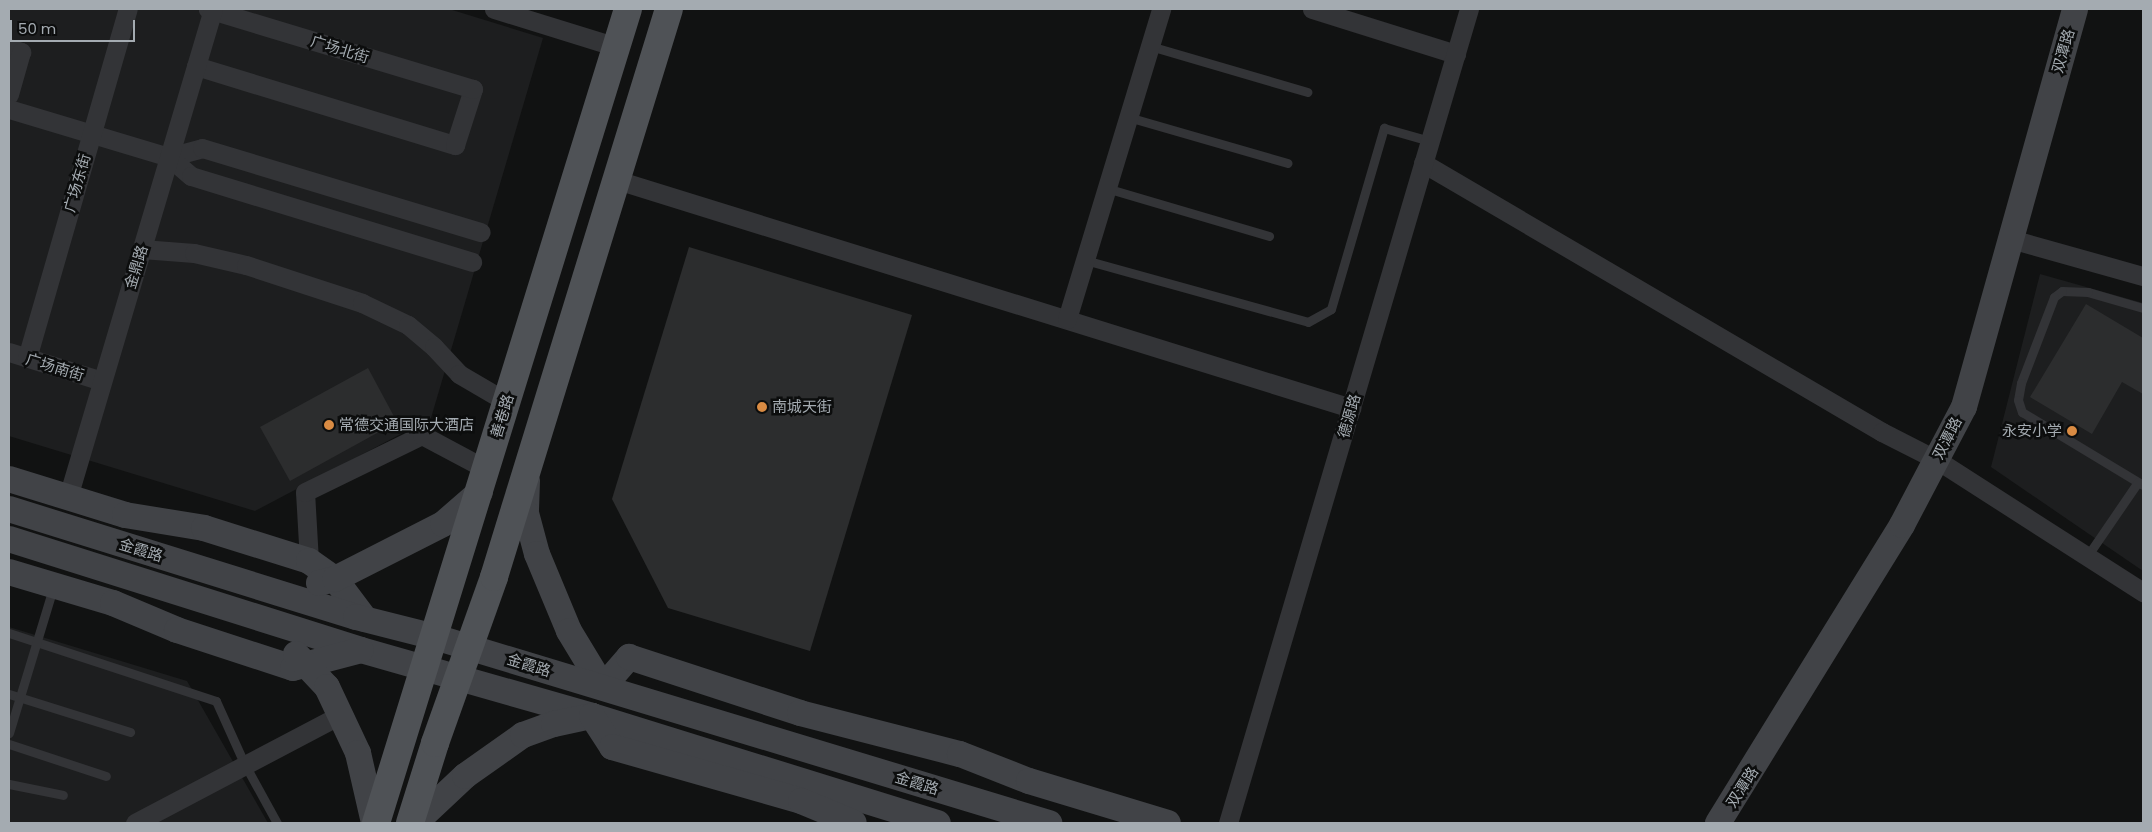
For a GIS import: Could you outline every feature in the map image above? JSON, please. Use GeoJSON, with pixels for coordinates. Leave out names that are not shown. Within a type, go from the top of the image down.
{"type":"FeatureCollection","features":[{"type":"Feature","properties":{"kind":"main road","name":"善卷路"},"geometry":{"type":"LineString","coordinates":[[375,823],[435,637],[628,9]]}},
{"type":"Feature","properties":{"kind":"main road"},"geometry":{"type":"LineString","coordinates":[[410,823],[458,677],[470,648],[527,470],[669,9]]}},
{"type":"Feature","properties":{"kind":"street","name":"广场东街"},"geometry":{"type":"LineString","coordinates":[[27,358],[128,9]]}},
{"type":"Feature","properties":{"kind":"street","name":"金鼎路"},"geometry":{"type":"LineString","coordinates":[[60,524],[212,9]]}},
{"type":"Feature","properties":{"kind":"street","name":"广场北街"},"geometry":{"type":"LineString","coordinates":[[196,66],[455,145],[472,89],[212,9]]}},
{"type":"Feature","properties":{"kind":"street"},"geometry":{"type":"LineString","coordinates":[[494,9],[617,47]]}},
{"type":"Feature","properties":{"kind":"street"},"geometry":{"type":"LineString","coordinates":[[1067,319],[1161,9]]}},
{"type":"Feature","properties":{"kind":"street","name":"德源路"},"geometry":{"type":"LineString","coordinates":[[1228,823],[1469,9]]}},
{"type":"Feature","properties":{"kind":"street","name":"双潭路"},"geometry":{"type":"LineString","coordinates":[[1718,823],[1902,525],[1964,407],[2075,9]]}},
{"type":"Feature","properties":{"kind":"street"},"geometry":{"type":"LineString","coordinates":[[1319,10],[1456,54]]}},
{"type":"Feature","properties":{"kind":"street"},"geometry":{"type":"LineString","coordinates":[[9,48],[21,52],[9,94]]}},
{"type":"Feature","properties":{"kind":"street"},"geometry":{"type":"LineString","coordinates":[[9,110],[169,157],[191,176],[472,262]]}},
{"type":"Feature","properties":{"kind":"street"},"geometry":{"type":"LineString","coordinates":[[169,157],[202,148],[481,232]]}},
{"type":"Feature","properties":{"kind":"street"},"geometry":{"type":"LineString","coordinates":[[1423,163],[1882,432],[1936,460],[2088,555],[2143,592]]}},
{"type":"Feature","properties":{"kind":"street"},"geometry":{"type":"LineString","coordinates":[[617,180],[1351,408]]}},
{"type":"Feature","properties":{"kind":"street"},"geometry":{"type":"LineString","coordinates":[[2011,239],[2143,276]]}},
{"type":"Feature","properties":{"kind":"street"},"geometry":{"type":"LineString","coordinates":[[142,249],[194,253],[246,265],[362,303],[408,326],[434,347],[459,374],[507,402]]}},
{"type":"Feature","properties":{"kind":"street","name":"广场南街"},"geometry":{"type":"LineString","coordinates":[[9,352],[102,381]]}},
{"type":"Feature","properties":{"kind":"street"},"geometry":{"type":"LineString","coordinates":[[257,586],[318,583],[335,579],[444,524],[483,480],[422,434],[305,492],[310,561]]}},
{"type":"Feature","properties":{"kind":"street"},"geometry":{"type":"LineString","coordinates":[[527,470],[526,513],[536,554],[569,631],[603,687],[629,657],[800,713],[960,754],[1029,781],[1168,823]]}},
{"type":"Feature","properties":{"kind":"street"},"geometry":{"type":"LineString","coordinates":[[9,479],[126,515],[204,528],[310,561],[335,579],[365,619]]}},
{"type":"Feature","properties":{"kind":"street","name":"金霞路"},"geometry":{"type":"LineString","coordinates":[[9,509],[365,619],[435,637],[603,687],[1049,823]]}},
{"type":"Feature","properties":{"kind":"street","name":"金霞路"},"geometry":{"type":"LineString","coordinates":[[9,539],[360,650],[592,716],[779,784],[843,815],[938,823]]}},
{"type":"Feature","properties":{"kind":"street"},"geometry":{"type":"LineString","coordinates":[[9,572],[113,603],[177,630],[284,665],[308,666],[360,650]]}},
{"type":"Feature","properties":{"kind":"street"},"geometry":{"type":"LineString","coordinates":[[238,611],[292,649],[327,687],[358,753],[375,823]]}},
{"type":"Feature","properties":{"kind":"street"},"geometry":{"type":"LineString","coordinates":[[790,744],[800,713]]}},
{"type":"Feature","properties":{"kind":"street"},"geometry":{"type":"LineString","coordinates":[[135,823],[244,763],[340,715]]}},
{"type":"Feature","properties":{"kind":"street"},"geometry":{"type":"LineString","coordinates":[[415,823],[465,776],[523,735],[554,724],[592,716]]}},
{"type":"Feature","properties":{"kind":"lane"},"geometry":{"type":"LineString","coordinates":[[1150,46],[1307,92]]}},
{"type":"Feature","properties":{"kind":"lane"},"geometry":{"type":"LineString","coordinates":[[1128,117],[1287,164]]}},
{"type":"Feature","properties":{"kind":"lane"},"geometry":{"type":"LineString","coordinates":[[1085,260],[1308,322],[1331,309],[1384,128],[1430,142]]}},
{"type":"Feature","properties":{"kind":"lane"},"geometry":{"type":"LineString","coordinates":[[1106,188],[1269,236]]}},
{"type":"Feature","properties":{"kind":"lane"},"geometry":{"type":"LineString","coordinates":[[2088,555],[2140,483],[2022,412],[2018,400],[2020,383],[2054,296],[2062,291],[2088,292],[2143,308]]}},
{"type":"Feature","properties":{"kind":"lane"},"geometry":{"type":"LineString","coordinates":[[9,733],[53,586]]}},
{"type":"Feature","properties":{"kind":"lane"},"geometry":{"type":"LineString","coordinates":[[9,633],[216,701],[244,763],[277,823]]}},
{"type":"Feature","properties":{"kind":"lane"},"geometry":{"type":"LineString","coordinates":[[9,694],[130,732]]}},
{"type":"Feature","properties":{"kind":"lane"},"geometry":{"type":"LineString","coordinates":[[9,744],[106,776]]}},
{"type":"Feature","properties":{"kind":"lane"},"geometry":{"type":"LineString","coordinates":[[9,784],[62,795]]}},
{"type":"Feature","properties":{"kind":"shaded area"},"geometry":{"type":"Polygon","coordinates":[[[9,9],[449,9],[543,38],[431,418],[255,511],[9,436],[9,9]]]}},
{"type":"Feature","properties":{"kind":"shaded area","name":"永安小学"},"geometry":{"type":"Polygon","coordinates":[[[2040,274],[2143,303],[2143,571],[1991,467],[2040,274]]]}},
{"type":"Feature","properties":{"kind":"shaded area"},"geometry":{"type":"Polygon","coordinates":[[[9,627],[187,681],[268,823],[9,823],[9,627]]]}},
{"type":"Feature","properties":{"kind":"building","name":"南城天街"},"geometry":{"type":"Polygon","coordinates":[[[689,247],[912,315],[810,651],[668,608],[612,499],[689,247]]]}},
{"type":"Feature","properties":{"kind":"building"},"geometry":{"type":"Polygon","coordinates":[[[2086,304],[2143,338],[2143,394],[2122,382],[2092,434],[2030,397],[2086,304]]]}},
{"type":"Feature","properties":{"kind":"building","name":"常德交通国际大酒店"},"geometry":{"type":"Polygon","coordinates":[[[368,368],[397,422],[290,481],[260,427],[368,368]]]}},
{"type":"Feature","properties":{"kind":"place","name":"南城天街"},"geometry":{"type":"Point","coordinates":[762,407]}},
{"type":"Feature","properties":{"kind":"place","name":"常德交通国际大酒店"},"geometry":{"type":"Point","coordinates":[329,425]}},
{"type":"Feature","properties":{"kind":"place","name":"永安小学"},"geometry":{"type":"Point","coordinates":[2072,431]}}]}
